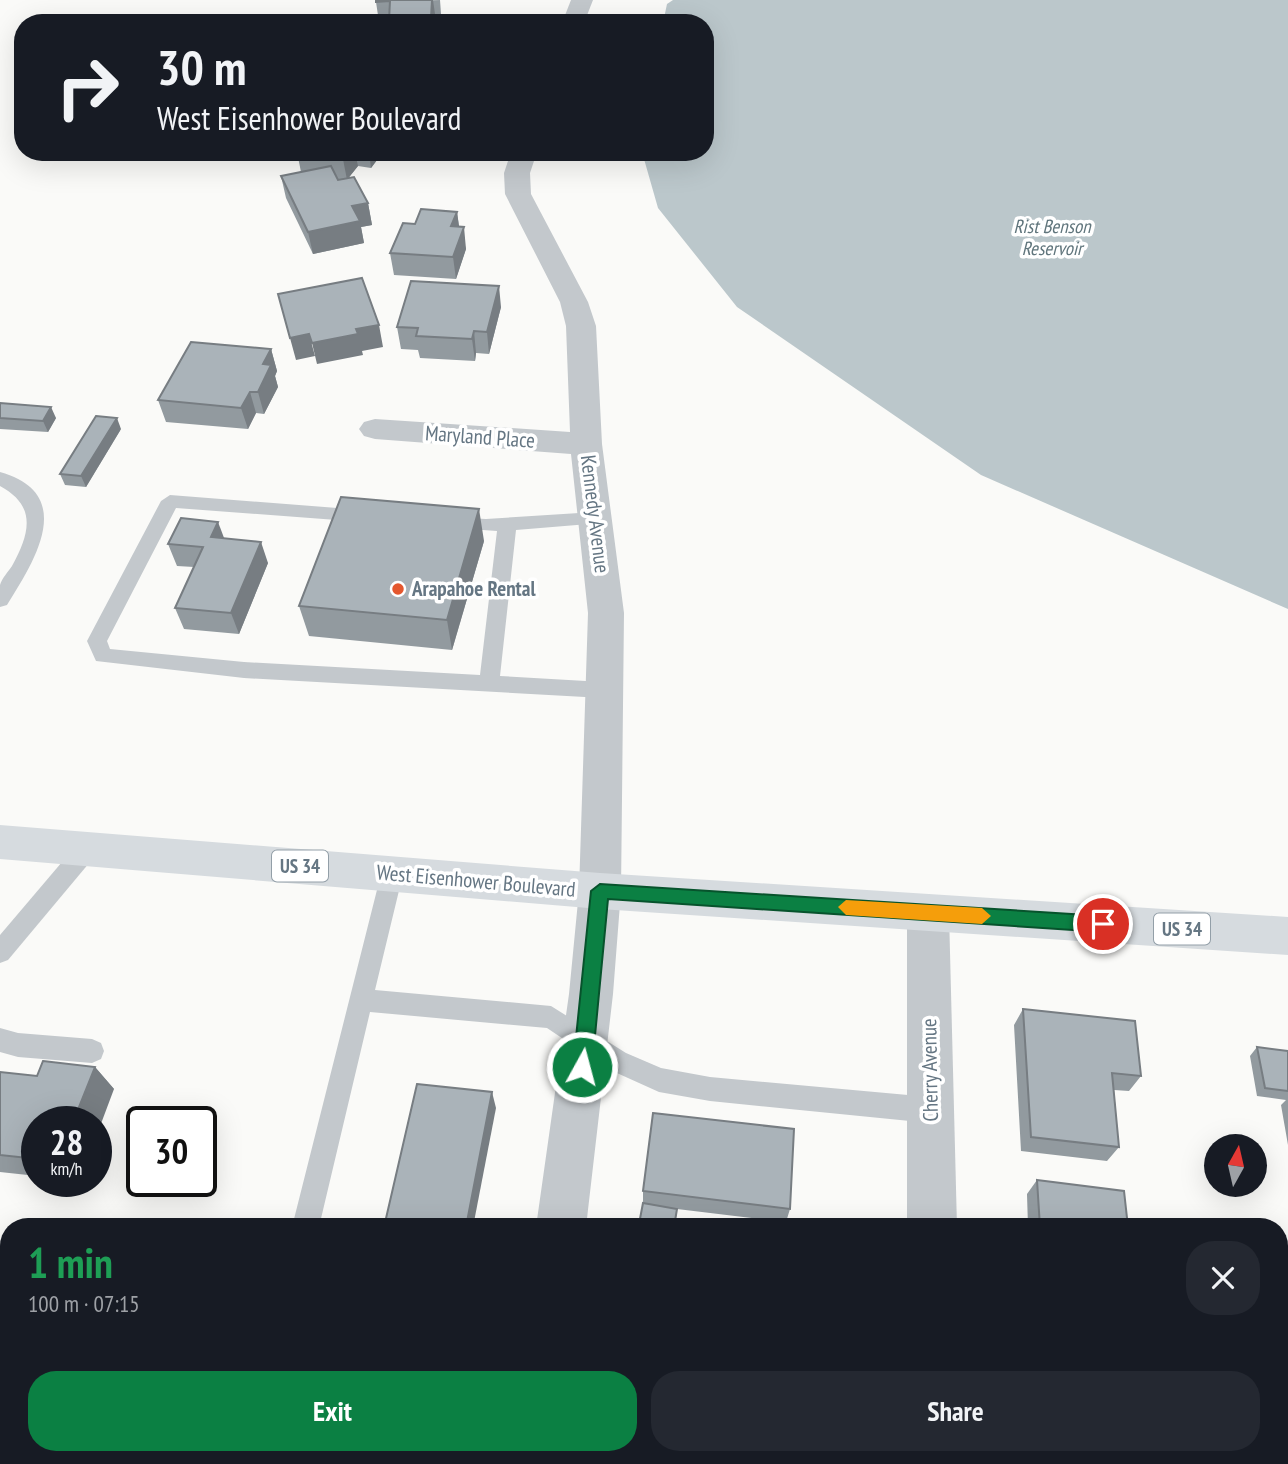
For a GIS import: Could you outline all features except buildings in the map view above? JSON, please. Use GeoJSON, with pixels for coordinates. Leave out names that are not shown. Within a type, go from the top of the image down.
{"type":"FeatureCollection","features":[{"type":"Feature","properties":{"kind":"highway","name":"West Eisenhower Boulevard"},"geometry":{"type":"LineString","coordinates":[[0,842],[600,891],[1288,936]]}},
{"type":"Feature","properties":{"kind":"street","name":"Kennedy Avenue"},"geometry":{"type":"LineString","coordinates":[[521,161],[517,173],[518,194],[574,302],[581,326],[586,444],[606,612],[600,891],[585,1040],[562,1218]]}},
{"type":"Feature","properties":{"kind":"street","name":"Maryland Place"},"geometry":{"type":"LineString","coordinates":[[375,429],[586,444]]}},
{"type":"Feature","properties":{"kind":"street","name":"Cherry Avenue"},"geometry":{"type":"LineString","coordinates":[[928,913],[932,1218]]}},
{"type":"Feature","properties":{"kind":"lane"},"geometry":{"type":"LineString","coordinates":[[0,478],[16,485],[34,506],[38,527],[26,559],[0,600]]}},
{"type":"Feature","properties":{"kind":"lane"},"geometry":{"type":"LineString","coordinates":[[376,517],[170,501],[97,641],[103,656],[244,670],[489,686],[603,690]]}},
{"type":"Feature","properties":{"kind":"lane"},"geometry":{"type":"LineString","coordinates":[[431,521],[507,523],[595,518]]}},
{"type":"Feature","properties":{"kind":"lane"},"geometry":{"type":"LineString","coordinates":[[489,686],[507,523]]}},
{"type":"Feature","properties":{"kind":"lane"},"geometry":{"type":"LineString","coordinates":[[0,952],[87,849]]}},
{"type":"Feature","properties":{"kind":"lane"},"geometry":{"type":"LineString","coordinates":[[307,1218],[392,874]]}},
{"type":"Feature","properties":{"kind":"lane"},"geometry":{"type":"LineString","coordinates":[[361,1000],[551,1017],[638,1073],[659,1080],[710,1088],[930,1110]]}},
{"type":"Feature","properties":{"kind":"lane"},"geometry":{"type":"LineString","coordinates":[[0,1040],[18,1045],[92,1051]]}},
{"type":"Feature","properties":{"kind":"water","name":"Rist Benson Reservoir"},"geometry":{"type":"Polygon","coordinates":[[[673,0],[1288,0],[1288,609],[981,475],[737,307],[658,208],[645,161],[714,161],[714,14],[665,14],[667,4],[673,0]]]}},
{"type":"Feature","properties":{"kind":"slow traffic"},"geometry":{"type":"LineString","coordinates":[[846,907],[982,916]]}},
{"type":"Feature","properties":{"kind":"place","name":"Arapahoe Rental"},"geometry":{"type":"Point","coordinates":[398,589]}},
{"type":"Feature","properties":{"kind":"route"},"geometry":{"type":"LineString","coordinates":[[582,1067],[600,891],[1103,924]]}}]}
